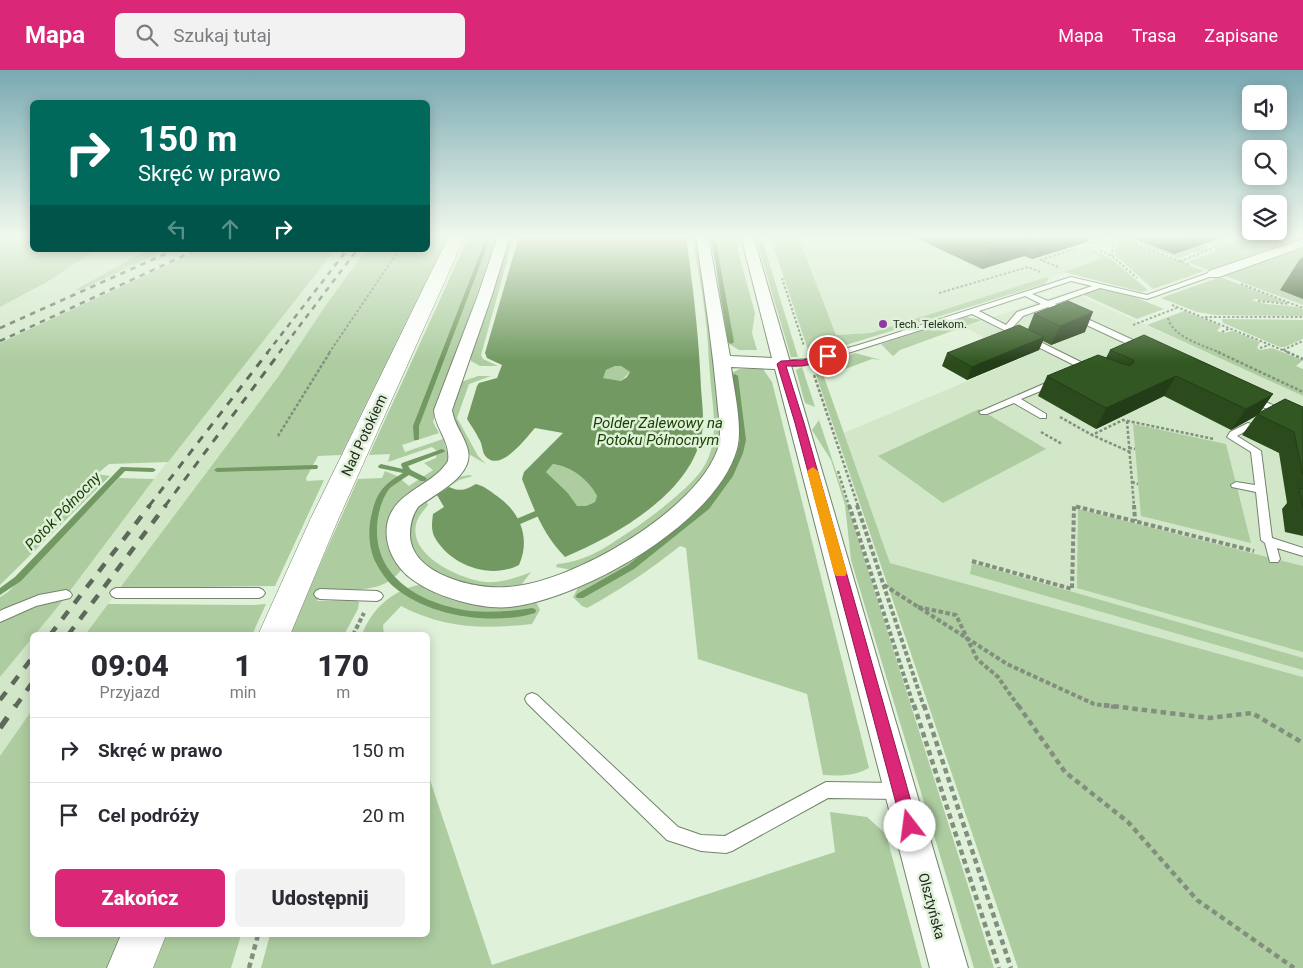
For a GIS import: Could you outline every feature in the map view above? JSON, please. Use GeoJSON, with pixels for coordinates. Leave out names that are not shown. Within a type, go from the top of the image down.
{"type":"FeatureCollection","features":[{"type":"Feature","properties":{"kind":"main road","name":"Nad Potokiem"},"geometry":{"type":"LineString","coordinates":[[275,632],[324,520],[437,278]]}},
{"type":"Feature","properties":{"kind":"main road"},"geometry":{"type":"LineString","coordinates":[[130,968],[143,937]]}},
{"type":"Feature","properties":{"kind":"street"},"geometry":{"type":"LineString","coordinates":[[491,278],[443,410],[442,417],[459,456],[457,463],[440,481],[409,504],[402,513],[398,526],[399,543],[404,557],[429,579],[476,596],[510,597],[527,595],[562,584],[604,565],[643,541],[667,523],[702,491],[722,464],[727,450],[729,432],[723,361],[709,278]]}},
{"type":"Feature","properties":{"kind":"street","name":"Olsztyńska"},"geometry":{"type":"LineString","coordinates":[[759,278],[949,968]]}},
{"type":"Feature","properties":{"kind":"street"},"geometry":{"type":"LineString","coordinates":[[723,361],[781,364]]}},
{"type":"Feature","properties":{"kind":"lane"},"geometry":{"type":"LineString","coordinates":[[781,364],[810,362],[865,346],[1071,279],[1146,297],[1203,278]]}},
{"type":"Feature","properties":{"kind":"lane"},"geometry":{"type":"LineString","coordinates":[[1007,329],[1020,314],[1101,285]]}},
{"type":"Feature","properties":{"kind":"lane"},"geometry":{"type":"LineString","coordinates":[[1026,294],[1156,354]]}},
{"type":"Feature","properties":{"kind":"lane"},"geometry":{"type":"LineString","coordinates":[[972,311],[1007,329],[1077,373]]}},
{"type":"Feature","properties":{"kind":"lane"},"geometry":{"type":"LineString","coordinates":[[984,412],[1077,373],[1098,372]]}},
{"type":"Feature","properties":{"kind":"lane"},"geometry":{"type":"LineString","coordinates":[[1243,394],[1303,422]]}},
{"type":"Feature","properties":{"kind":"lane"},"geometry":{"type":"LineString","coordinates":[[1014,400],[1043,416]]}},
{"type":"Feature","properties":{"kind":"lane"},"geometry":{"type":"LineString","coordinates":[[1262,418],[1277,410]]}},
{"type":"Feature","properties":{"kind":"lane"},"geometry":{"type":"LineString","coordinates":[[1248,426],[1233,434],[1232,437],[1256,451],[1267,540],[1270,542],[1274,557]]}},
{"type":"Feature","properties":{"kind":"lane"},"geometry":{"type":"LineString","coordinates":[[1236,484],[1261,490]]}},
{"type":"Feature","properties":{"kind":"lane"},"geometry":{"type":"LineString","coordinates":[[1270,542],[1303,552]]}},
{"type":"Feature","properties":{"kind":"lane"},"geometry":{"type":"LineString","coordinates":[[116,593],[259,593]]}},
{"type":"Feature","properties":{"kind":"lane"},"geometry":{"type":"LineString","coordinates":[[320,594],[377,596]]}},
{"type":"Feature","properties":{"kind":"lane"},"geometry":{"type":"LineString","coordinates":[[0,617],[26,603],[41,598],[66,595]]}},
{"type":"Feature","properties":{"kind":"lane"},"geometry":{"type":"LineString","coordinates":[[532,699],[673,834],[701,843],[726,845],[826,790],[900,791]]}},
{"type":"Feature","properties":{"kind":"path"},"geometry":{"type":"LineString","coordinates":[[278,436],[343,331],[380,278]]}},
{"type":"Feature","properties":{"kind":"path"},"geometry":{"type":"LineString","coordinates":[[782,278],[1011,968]]}},
{"type":"Feature","properties":{"kind":"path"},"geometry":{"type":"LineString","coordinates":[[939,293],[991,278]]}},
{"type":"Feature","properties":{"kind":"path"},"geometry":{"type":"LineString","coordinates":[[1135,278],[1153,295],[1303,359]]}},
{"type":"Feature","properties":{"kind":"path"},"geometry":{"type":"LineString","coordinates":[[777,280],[783,298]]}},
{"type":"Feature","properties":{"kind":"path"},"geometry":{"type":"LineString","coordinates":[[1258,301],[1293,304]]}},
{"type":"Feature","properties":{"kind":"path"},"geometry":{"type":"LineString","coordinates":[[1140,322],[1179,307]]}},
{"type":"Feature","properties":{"kind":"path"},"geometry":{"type":"LineString","coordinates":[[1202,317],[1303,317]]}},
{"type":"Feature","properties":{"kind":"path"},"geometry":{"type":"LineString","coordinates":[[1168,318],[1169,323],[1181,335],[1303,392]]}},
{"type":"Feature","properties":{"kind":"path"},"geometry":{"type":"LineString","coordinates":[[1222,332],[1230,328]]}},
{"type":"Feature","properties":{"kind":"path"},"geometry":{"type":"LineString","coordinates":[[1282,350],[1303,341]]}},
{"type":"Feature","properties":{"kind":"path"},"geometry":{"type":"LineString","coordinates":[[1260,348],[1269,345]]}},
{"type":"Feature","properties":{"kind":"path"},"geometry":{"type":"LineString","coordinates":[[1135,449],[1122,450],[1092,435],[1123,420],[1220,440]]}},
{"type":"Feature","properties":{"kind":"path"},"geometry":{"type":"LineString","coordinates":[[1127,421],[1135,521]]}},
{"type":"Feature","properties":{"kind":"path"},"geometry":{"type":"LineString","coordinates":[[836,465],[999,968]]}},
{"type":"Feature","properties":{"kind":"path"},"geometry":{"type":"LineString","coordinates":[[1132,482],[1138,484]]}},
{"type":"Feature","properties":{"kind":"path"},"geometry":{"type":"LineString","coordinates":[[972,561],[1072,589],[1074,506],[1274,557]]}},
{"type":"Feature","properties":{"kind":"path"},"geometry":{"type":"LineString","coordinates":[[884,585],[1007,664],[1094,704],[1209,718],[1252,713],[1303,743]]}},
{"type":"Feature","properties":{"kind":"path"},"geometry":{"type":"LineString","coordinates":[[918,606],[956,615],[977,659],[998,677],[1065,772],[1128,822],[1197,900],[1294,968]]}},
{"type":"Feature","properties":{"kind":"path"},"geometry":{"type":"LineString","coordinates":[[249,968],[257,937]]}},
{"type":"Feature","properties":{"kind":"shaded area"},"geometry":{"type":"Polygon","coordinates":[[[0,278],[53,278],[47,282],[0,307],[0,278]]]}},
{"type":"Feature","properties":{"kind":"shaded area"},"geometry":{"type":"Polygon","coordinates":[[[53,278],[96,278],[76,289],[80,290],[106,278],[140,278],[0,343],[0,307],[53,278]]]}},
{"type":"Feature","properties":{"kind":"shaded area"},"geometry":{"type":"Polygon","coordinates":[[[97,278],[106,278],[80,290],[75,290],[97,278]]]}},
{"type":"Feature","properties":{"kind":"shaded area"},"geometry":{"type":"Polygon","coordinates":[[[140,278],[313,278],[168,462],[109,464],[97,474],[110,476],[0,585],[0,343],[140,278]]]}},
{"type":"Feature","properties":{"kind":"shaded area"},"geometry":{"type":"Polygon","coordinates":[[[313,278],[346,278],[278,377],[87,632],[36,632],[313,278]]]}},
{"type":"Feature","properties":{"kind":"shaded area"},"geometry":{"type":"Polygon","coordinates":[[[346,278],[428,278],[341,455],[318,456],[306,478],[307,481],[324,480],[275,586],[120,588],[278,377],[346,278]]]}},
{"type":"Feature","properties":{"kind":"shaded area"},"geometry":{"type":"Polygon","coordinates":[[[450,278],[483,278],[433,422],[439,433],[402,445],[405,452],[443,439],[449,458],[440,472],[401,503],[395,559],[401,570],[385,584],[375,587],[354,590],[322,589],[317,601],[355,600],[359,602],[358,609],[346,632],[290,632],[358,479],[382,478],[385,471],[397,476],[409,486],[433,470],[424,463],[436,458],[437,451],[432,447],[388,462],[390,454],[369,455],[450,278]]]}},
{"type":"Feature","properties":{"kind":"shaded area"},"geometry":{"type":"Polygon","coordinates":[[[495,278],[502,278],[481,355],[483,359],[498,366],[480,366],[471,361],[495,278]]]}},
{"type":"Feature","properties":{"kind":"shaded area"},"geometry":{"type":"Polygon","coordinates":[[[699,278],[703,278],[722,426],[719,452],[705,476],[693,491],[638,536],[578,571],[556,567],[557,564],[568,563],[589,556],[643,523],[672,500],[698,475],[709,457],[714,435],[714,423],[699,278]]]}},
{"type":"Feature","properties":{"kind":"shaded area"},"geometry":{"type":"Polygon","coordinates":[[[717,278],[745,278],[755,313],[752,333],[757,350],[739,350],[726,342],[717,278]]]}},
{"type":"Feature","properties":{"kind":"shaded area"},"geometry":{"type":"Polygon","coordinates":[[[767,278],[774,278],[798,357],[791,357],[767,278]]]}},
{"type":"Feature","properties":{"kind":"shaded area"},"geometry":{"type":"Polygon","coordinates":[[[784,278],[814,278],[836,335],[871,333],[1044,278],[1049,279],[1044,284],[810,356],[784,278]]]}},
{"type":"Feature","properties":{"kind":"shaded area"},"geometry":{"type":"Polygon","coordinates":[[[814,278],[1049,278],[871,333],[836,335],[814,278]]]}},
{"type":"Feature","properties":{"kind":"shaded area"},"geometry":{"type":"Polygon","coordinates":[[[1087,278],[1134,278],[1148,290],[1142,292],[1087,278]]]}},
{"type":"Feature","properties":{"kind":"shaded area"},"geometry":{"type":"Polygon","coordinates":[[[1141,278],[1184,278],[1153,289],[1141,278]]]}},
{"type":"Feature","properties":{"kind":"shaded area"},"geometry":{"type":"Polygon","coordinates":[[[1217,278],[1222,278],[1288,303],[1252,300],[1264,304],[1303,309],[1303,316],[1215,315],[1197,312],[1161,298],[1217,278]]]}},
{"type":"Feature","properties":{"kind":"shaded area"},"geometry":{"type":"Polygon","coordinates":[[[1230,278],[1303,278],[1303,305],[1230,278]]]}},
{"type":"Feature","properties":{"kind":"shaded area"},"geometry":{"type":"Polygon","coordinates":[[[1103,288],[1132,296],[1164,309],[1137,319],[1082,294],[1103,288]]]}},
{"type":"Feature","properties":{"kind":"shaded area"},"geometry":{"type":"Polygon","coordinates":[[[1070,291],[1303,396],[1303,677],[890,563],[844,433],[1022,358],[964,327],[1070,291]]]}},
{"type":"Feature","properties":{"kind":"shaded area"},"geometry":{"type":"Polygon","coordinates":[[[1184,311],[1221,326],[1217,331],[1223,333],[1233,331],[1260,342],[1257,348],[1260,350],[1272,348],[1303,360],[1296,366],[1303,369],[1303,396],[1147,325],[1184,311]]]}},
{"type":"Feature","properties":{"kind":"shaded area"},"geometry":{"type":"Polygon","coordinates":[[[966,317],[982,320],[900,350],[893,356],[881,344],[966,317]]]}},
{"type":"Feature","properties":{"kind":"shaded area"},"geometry":{"type":"Polygon","coordinates":[[[1222,319],[1303,320],[1303,339],[1285,347],[1280,347],[1223,323],[1222,319]]]}},
{"type":"Feature","properties":{"kind":"shaded area"},"geometry":{"type":"Polygon","coordinates":[[[855,353],[881,360],[872,359],[824,377],[890,563],[1303,677],[1303,968],[1018,968],[813,366],[855,353]]]}},
{"type":"Feature","properties":{"kind":"shaded area"},"geometry":{"type":"Polygon","coordinates":[[[615,366],[621,366],[630,372],[621,381],[602,378],[606,370],[615,366]]]}},
{"type":"Feature","properties":{"kind":"shaded area"},"geometry":{"type":"Polygon","coordinates":[[[802,367],[815,407],[805,403],[796,370],[802,367]]]}},
{"type":"Feature","properties":{"kind":"shaded area"},"geometry":{"type":"Polygon","coordinates":[[[740,369],[763,369],[772,382],[869,768],[858,773],[823,775],[807,694],[698,659],[686,548],[680,546],[635,579],[587,608],[582,606],[573,597],[579,586],[711,491],[731,373],[740,369]]]}},
{"type":"Feature","properties":{"kind":"shaded area"},"geometry":{"type":"Polygon","coordinates":[[[478,376],[491,376],[469,384],[457,418],[478,456],[486,464],[465,452],[453,425],[451,412],[461,382],[478,376]]]}},
{"type":"Feature","properties":{"kind":"shaded area"},"geometry":{"type":"Polygon","coordinates":[[[979,409],[1046,449],[943,503],[878,456],[979,409]]]}},
{"type":"Feature","properties":{"kind":"shaded area"},"geometry":{"type":"Polygon","coordinates":[[[819,420],[994,968],[974,968],[851,560],[845,505],[831,460],[812,430],[819,420]]]}},
{"type":"Feature","properties":{"kind":"shaded area"},"geometry":{"type":"Polygon","coordinates":[[[1133,424],[1226,444],[1251,543],[1141,516],[1133,424]]]}},
{"type":"Feature","properties":{"kind":"shaded area"},"geometry":{"type":"Polygon","coordinates":[[[553,464],[567,468],[584,479],[597,496],[595,502],[577,507],[567,492],[546,472],[553,464]]]}},
{"type":"Feature","properties":{"kind":"shaded area"},"geometry":{"type":"Polygon","coordinates":[[[473,476],[459,480],[427,502],[428,505],[417,521],[415,533],[419,544],[437,563],[474,580],[496,582],[531,572],[518,589],[467,586],[431,570],[413,553],[407,525],[409,513],[453,478],[473,476]]]}},
{"type":"Feature","properties":{"kind":"shaded area"},"geometry":{"type":"Polygon","coordinates":[[[119,478],[154,479],[60,604],[37,632],[30,632],[30,640],[0,677],[0,597],[8,592],[119,478]]]}},
{"type":"Feature","properties":{"kind":"shaded area"},"geometry":{"type":"Polygon","coordinates":[[[1078,509],[1303,566],[1303,652],[1077,588],[1078,509]]]}},
{"type":"Feature","properties":{"kind":"shaded area"},"geometry":{"type":"Polygon","coordinates":[[[972,563],[1303,658],[1303,670],[970,574],[972,563]]]}},
{"type":"Feature","properties":{"kind":"shaded area"},"geometry":{"type":"Polygon","coordinates":[[[419,585],[446,597],[467,602],[536,602],[540,610],[532,624],[481,627],[465,626],[433,619],[401,606],[383,625],[384,632],[363,632],[371,617],[384,602],[400,591],[419,585]]]}},
{"type":"Feature","properties":{"kind":"shaded area"},"geometry":{"type":"Polygon","coordinates":[[[108,604],[266,604],[253,632],[87,632],[108,604]]]}},
{"type":"Feature","properties":{"kind":"shaded area"},"geometry":{"type":"Polygon","coordinates":[[[30,640],[30,713],[0,756],[0,677],[30,640]]]}},
{"type":"Feature","properties":{"kind":"shaded area"},"geometry":{"type":"Polygon","coordinates":[[[30,713],[30,937],[120,937],[107,968],[0,968],[0,756],[30,713]]]}},
{"type":"Feature","properties":{"kind":"shaded area"},"geometry":{"type":"Polygon","coordinates":[[[430,780],[492,965],[835,852],[830,812],[867,817],[886,834],[922,968],[261,968],[269,937],[430,937],[430,780]]]}},
{"type":"Feature","properties":{"kind":"shaded area"},"geometry":{"type":"Polygon","coordinates":[[[165,937],[240,937],[231,968],[153,968],[165,937]]]}},
{"type":"Feature","properties":{"kind":"water","name":"Polder Zalewowy na Potoku Północnym"},"geometry":{"type":"Polygon","coordinates":[[[507,278],[691,278],[703,413],[701,438],[693,459],[681,478],[647,511],[606,538],[565,557],[544,530],[522,479],[524,472],[563,433],[535,428],[518,447],[504,458],[496,461],[490,460],[484,454],[480,441],[467,419],[477,386],[479,383],[497,378],[502,365],[487,358],[485,353],[507,278]],[[615,366],[606,370],[603,378],[621,381],[627,377],[630,372],[621,366],[615,366]],[[553,464],[546,472],[567,492],[577,506],[586,506],[595,502],[597,496],[589,484],[573,471],[553,464]]]}},
{"type":"Feature","properties":{"kind":"water"},"geometry":{"type":"Polygon","coordinates":[[[476,484],[487,489],[505,502],[517,518],[521,526],[524,545],[519,565],[496,571],[471,567],[450,555],[434,536],[432,528],[433,514],[444,507],[437,495],[449,487],[463,490],[476,484]]]}},
{"type":"Feature","properties":{"kind":"building"},"geometry":{"type":"Polygon","coordinates":[[[1068,301],[1093,312],[1060,326],[1034,314],[1068,301]]]}},
{"type":"Feature","properties":{"kind":"building"},"geometry":{"type":"Polygon","coordinates":[[[1019,325],[1044,337],[972,367],[947,353],[1019,325]]]}},
{"type":"Feature","properties":{"kind":"building"},"geometry":{"type":"Polygon","coordinates":[[[1144,335],[1273,394],[1246,409],[1176,376],[1106,408],[1047,376],[1098,355],[1130,366],[1134,362],[1133,360],[1110,350],[1144,335]]]}},
{"type":"Feature","properties":{"kind":"building"},"geometry":{"type":"Polygon","coordinates":[[[1285,399],[1303,407],[1303,475],[1294,432],[1257,414],[1285,399]]]}},
{"type":"Feature","properties":{"kind":"building"},"geometry":{"type":"Polygon","coordinates":[[[1299,488],[1303,489],[1303,508],[1299,488]]]}},
{"type":"Feature","properties":{"kind":"waterway"},"geometry":{"type":"LineString","coordinates":[[416,439],[416,426],[473,278]]}},
{"type":"Feature","properties":{"kind":"waterway"},"geometry":{"type":"LineString","coordinates":[[720,278],[731,342]]}},
{"type":"Feature","properties":{"kind":"waterway"},"geometry":{"type":"LineString","coordinates":[[580,596],[631,567],[706,507],[731,474],[743,440],[735,376]]}},
{"type":"Feature","properties":{"kind":"waterway"},"geometry":{"type":"LineString","coordinates":[[409,472],[404,465],[442,451]]}},
{"type":"Feature","properties":{"kind":"waterway","name":"Potok Północny"},"geometry":{"type":"LineString","coordinates":[[381,466],[409,472]]}},
{"type":"Feature","properties":{"kind":"waterway","name":"Potok Północny"},"geometry":{"type":"LineString","coordinates":[[217,470],[315,467]]}},
{"type":"Feature","properties":{"kind":"waterway","name":"Potok Północny"},"geometry":{"type":"LineString","coordinates":[[0,592],[18,579],[123,469],[153,470]]}},
{"type":"Feature","properties":{"kind":"waterway","name":"Potok Północny"},"geometry":{"type":"LineString","coordinates":[[409,472],[423,479]]}},
{"type":"Feature","properties":{"kind":"waterway"},"geometry":{"type":"LineString","coordinates":[[409,472],[387,487],[374,521],[375,551],[383,569],[396,584],[430,604],[470,614],[490,615],[532,611]]}},
{"type":"Feature","properties":{"kind":"waterway","name":"Potok Północny"},"geometry":{"type":"LineString","coordinates":[[510,525],[543,511]]}},
{"type":"Feature","properties":{"kind":"railway"},"geometry":{"type":"LineString","coordinates":[[0,328],[112,278]]}},
{"type":"Feature","properties":{"kind":"railway"},"geometry":{"type":"LineString","coordinates":[[0,341],[136,278]]}},
{"type":"Feature","properties":{"kind":"railway"},"geometry":{"type":"LineString","coordinates":[[267,353],[325,278]]}},
{"type":"Feature","properties":{"kind":"railway"},"geometry":{"type":"LineString","coordinates":[[279,353],[336,278]]}},
{"type":"Feature","properties":{"kind":"railway"},"geometry":{"type":"LineString","coordinates":[[149,506],[268,352]]}},
{"type":"Feature","properties":{"kind":"railway"},"geometry":{"type":"LineString","coordinates":[[165,506],[280,352]]}},
{"type":"Feature","properties":{"kind":"railway"},"geometry":{"type":"LineString","coordinates":[[52,632],[150,505]]}},
{"type":"Feature","properties":{"kind":"railway"},"geometry":{"type":"LineString","coordinates":[[70,632],[166,505]]}},
{"type":"Feature","properties":{"kind":"railway"},"geometry":{"type":"LineString","coordinates":[[0,700],[30,661]]}},
{"type":"Feature","properties":{"kind":"railway"},"geometry":{"type":"LineString","coordinates":[[15,707],[30,686]]}},
{"type":"Feature","properties":{"kind":"railway"},"geometry":{"type":"LineString","coordinates":[[0,728],[16,705]]}},
{"type":"Feature","properties":{"kind":"slow traffic"},"geometry":{"type":"LineString","coordinates":[[813,471],[841,573]]}},
{"type":"Feature","properties":{"kind":"place","name":"Tech. Telekom."},"geometry":{"type":"Point","coordinates":[883,324]}},
{"type":"Feature","properties":{"kind":"route"},"geometry":{"type":"LineString","coordinates":[[828,356],[810,362],[781,364],[800,423],[910,826]]}}]}
